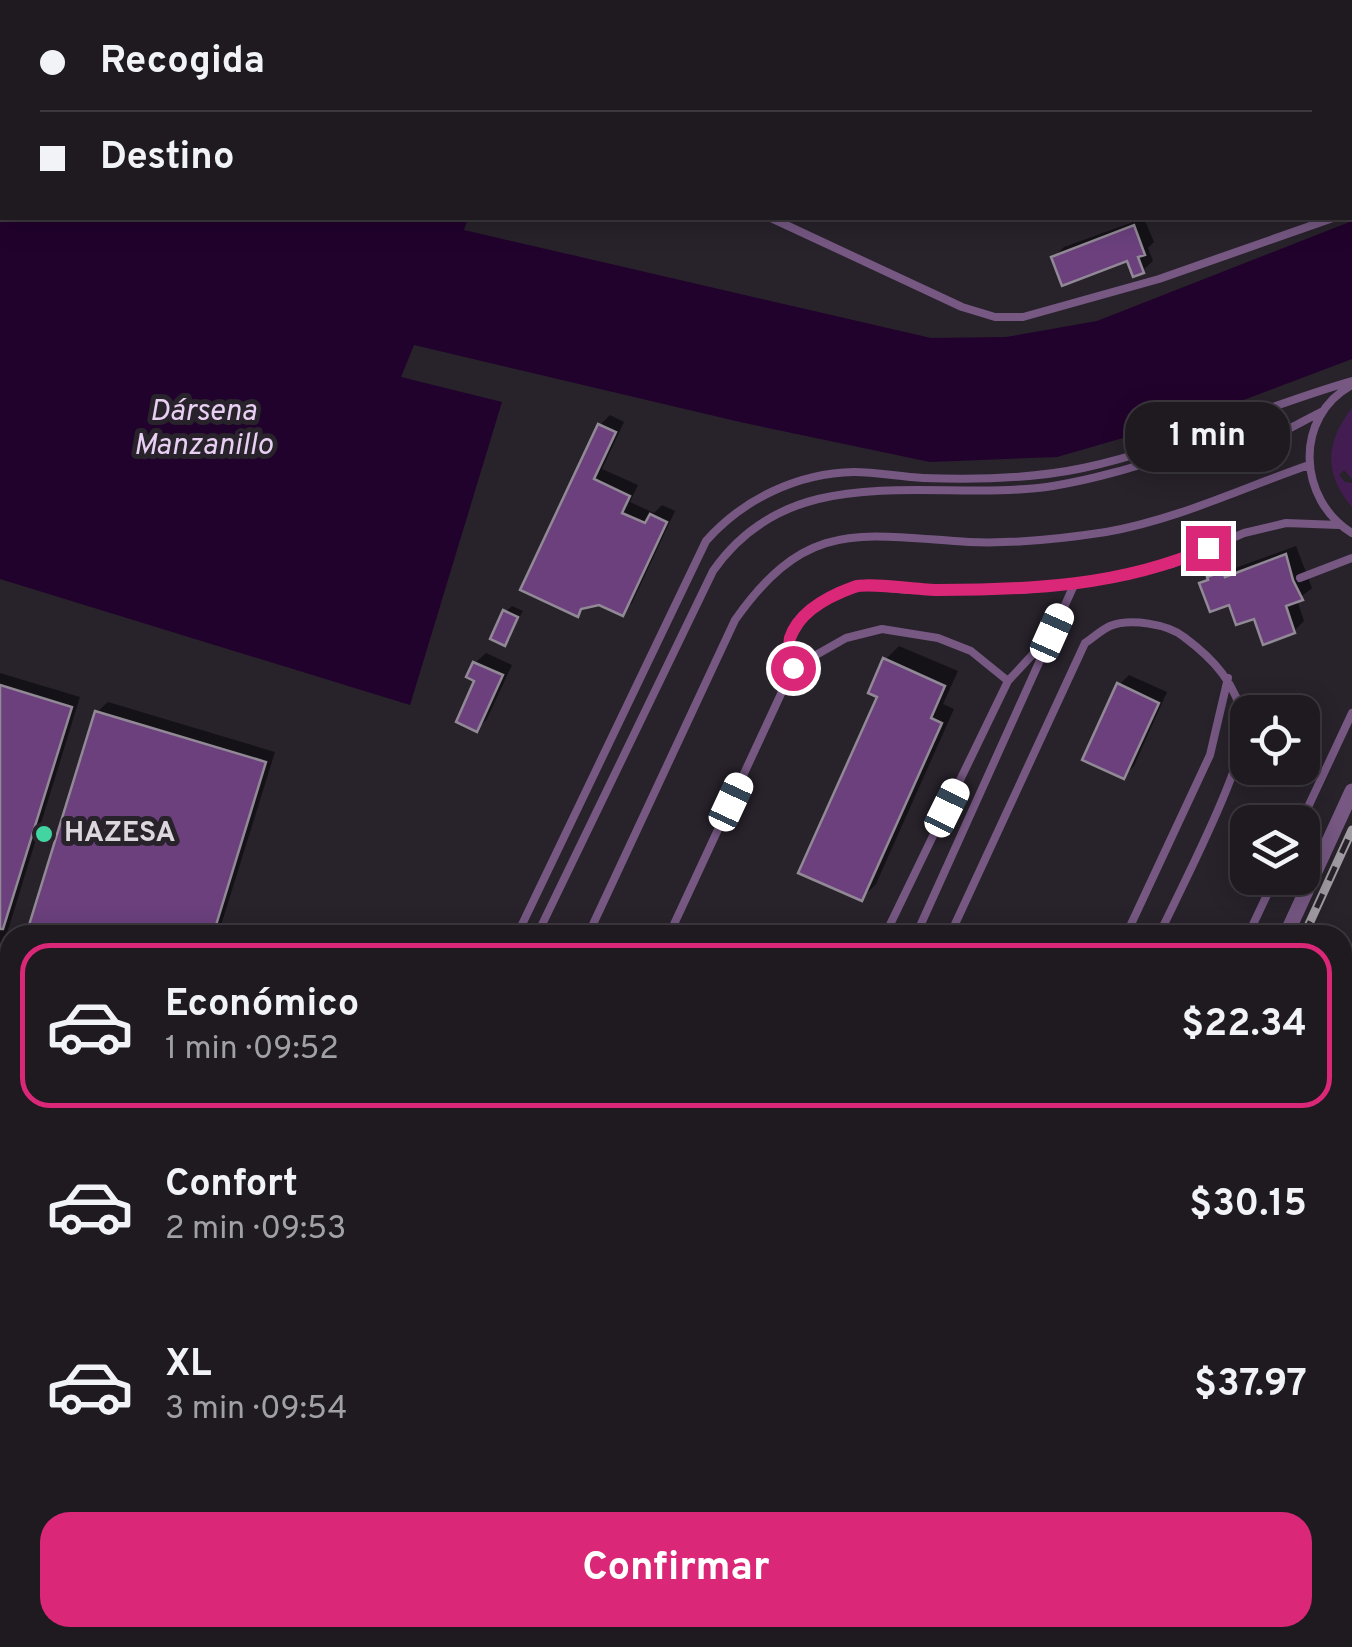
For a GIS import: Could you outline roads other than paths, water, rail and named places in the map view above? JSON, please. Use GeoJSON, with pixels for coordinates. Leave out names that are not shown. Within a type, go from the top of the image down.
{"type":"FeatureCollection","features":[{"type":"Feature","properties":{"kind":"street"},"geometry":{"type":"LineString","coordinates":[[1291,925],[1352,791]]}},
{"type":"Feature","properties":{"kind":"lane"},"geometry":{"type":"LineString","coordinates":[[775,220],[962,308],[994,318],[1023,316],[1159,279],[1327,220]]}},
{"type":"Feature","properties":{"kind":"lane"},"geometry":{"type":"LineString","coordinates":[[542,925],[713,571],[728,549],[764,521],[802,503],[840,492],[1006,490],[1103,476],[1153,464],[1220,440],[1260,441],[1323,411],[1352,383]]}},
{"type":"Feature","properties":{"kind":"lane"},"geometry":{"type":"LineString","coordinates":[[522,925],[706,541],[748,504],[789,484],[836,473],[964,480],[1077,470],[1167,446],[1310,393],[1352,383]]}},
{"type":"Feature","properties":{"kind":"lane"},"geometry":{"type":"LineString","coordinates":[[1323,411],[1311,437],[1308,465],[1313,488],[1339,526],[1352,533]]}},
{"type":"Feature","properties":{"kind":"lane"},"geometry":{"type":"LineString","coordinates":[[593,925],[735,620],[759,586],[789,559],[826,541],[865,535],[972,542],[1036,541],[1110,531],[1178,514],[1308,465]]}},
{"type":"Feature","properties":{"kind":"lane"},"geometry":{"type":"LineString","coordinates":[[674,925],[793,668],[790,640],[809,609],[858,585],[908,590],[1021,590],[1074,584],[1172,564],[1244,532],[1286,523],[1339,526]]}},
{"type":"Feature","properties":{"kind":"lane"},"geometry":{"type":"LineString","coordinates":[[1300,578],[1352,558]]}},
{"type":"Feature","properties":{"kind":"lane"},"geometry":{"type":"LineString","coordinates":[[921,925],[1074,584]]}},
{"type":"Feature","properties":{"kind":"lane"},"geometry":{"type":"LineString","coordinates":[[955,925],[1085,644],[1112,625],[1139,623],[1178,632],[1208,655],[1228,678],[1245,726],[1231,780],[1163,925]]}},
{"type":"Feature","properties":{"kind":"lane"},"geometry":{"type":"LineString","coordinates":[[793,668],[846,638],[882,629],[938,638],[971,651],[1008,681]]}},
{"type":"Feature","properties":{"kind":"lane"},"geometry":{"type":"LineString","coordinates":[[890,925],[1008,681],[1052,633]]}},
{"type":"Feature","properties":{"kind":"lane"},"geometry":{"type":"LineString","coordinates":[[1131,925],[1210,756],[1228,678]]}},
{"type":"Feature","properties":{"kind":"lane"},"geometry":{"type":"LineString","coordinates":[[1309,805],[1352,713]]}},
{"type":"Feature","properties":{"kind":"lane"},"geometry":{"type":"LineString","coordinates":[[1253,925],[1267,895]]}},
{"type":"Feature","properties":{"kind":"water","name":"Dársena Manzanillo"},"geometry":{"type":"Polygon","coordinates":[[[0,220],[467,220],[464,230],[931,338],[1006,337],[1097,321],[1352,221],[1352,359],[1206,414],[1057,457],[930,462],[740,422],[414,345],[401,377],[502,402],[410,705],[0,579],[0,220]]]}},
{"type":"Feature","properties":{"kind":"railway"},"geometry":{"type":"LineString","coordinates":[[1309,925],[1352,830]]}},
{"type":"Feature","properties":{"kind":"place","name":"HAZESA"},"geometry":{"type":"Point","coordinates":[44,834]}}]}
